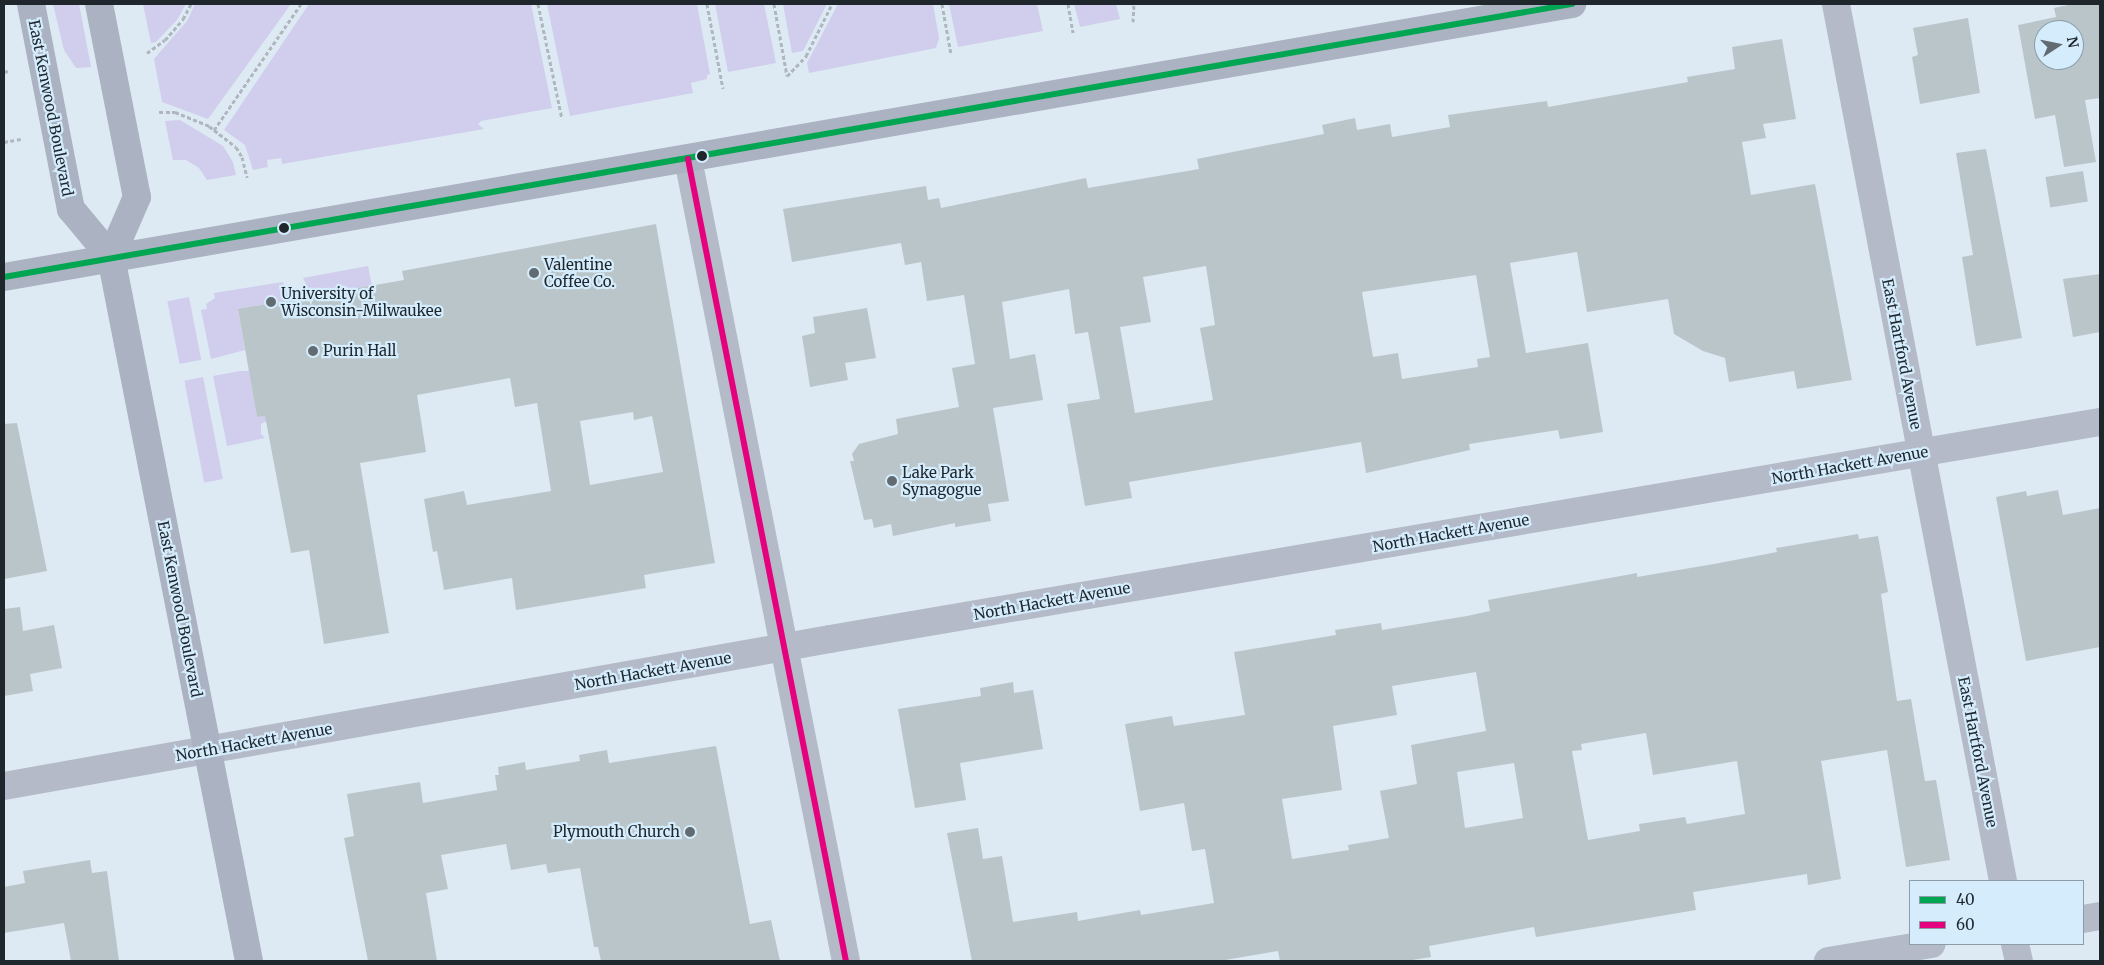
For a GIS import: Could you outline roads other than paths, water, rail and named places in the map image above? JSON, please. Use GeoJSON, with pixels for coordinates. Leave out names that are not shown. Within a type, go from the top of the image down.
{"type":"FeatureCollection","features":[{"type":"Feature","properties":{"kind":"street","name":"East Kenwood Boulevard"},"geometry":{"type":"LineString","coordinates":[[31,4],[71,209],[111,257],[249,961]]}},
{"type":"Feature","properties":{"kind":"street"},"geometry":{"type":"LineString","coordinates":[[99,4],[137,197],[111,257]]}},
{"type":"Feature","properties":{"kind":"street"},"geometry":{"type":"LineString","coordinates":[[4,277],[1572,4]]}},
{"type":"Feature","properties":{"kind":"street","name":"East Hartford Avenue"},"geometry":{"type":"LineString","coordinates":[[1836,4],[2003,880]]}},
{"type":"Feature","properties":{"kind":"street"},"geometry":{"type":"LineString","coordinates":[[688,159],[786,647],[846,961]]}},
{"type":"Feature","properties":{"kind":"street","name":"North Hackett Avenue"},"geometry":{"type":"LineString","coordinates":[[4,786],[786,647],[2100,422]]}},
{"type":"Feature","properties":{"kind":"street"},"geometry":{"type":"LineString","coordinates":[[2084,919],[2100,916]]}},
{"type":"Feature","properties":{"kind":"street"},"geometry":{"type":"LineString","coordinates":[[1828,961],[1926,945]]}},
{"type":"Feature","properties":{"kind":"street"},"geometry":{"type":"LineString","coordinates":[[2015,945],[2019,961]]}},
{"type":"Feature","properties":{"kind":"place","name":"Valentine Coffee Co."},"geometry":{"type":"Point","coordinates":[534,273]}},
{"type":"Feature","properties":{"kind":"place","name":"University of Wisconsin-Milwaukee"},"geometry":{"type":"Point","coordinates":[271,302]}},
{"type":"Feature","properties":{"kind":"place","name":"Purin Hall"},"geometry":{"type":"Point","coordinates":[313,351]}},
{"type":"Feature","properties":{"kind":"place","name":"Lake Park Synagogue"},"geometry":{"type":"Point","coordinates":[892,481]}},
{"type":"Feature","properties":{"kind":"place","name":"Plymouth Church"},"geometry":{"type":"Point","coordinates":[690,832]}}]}
